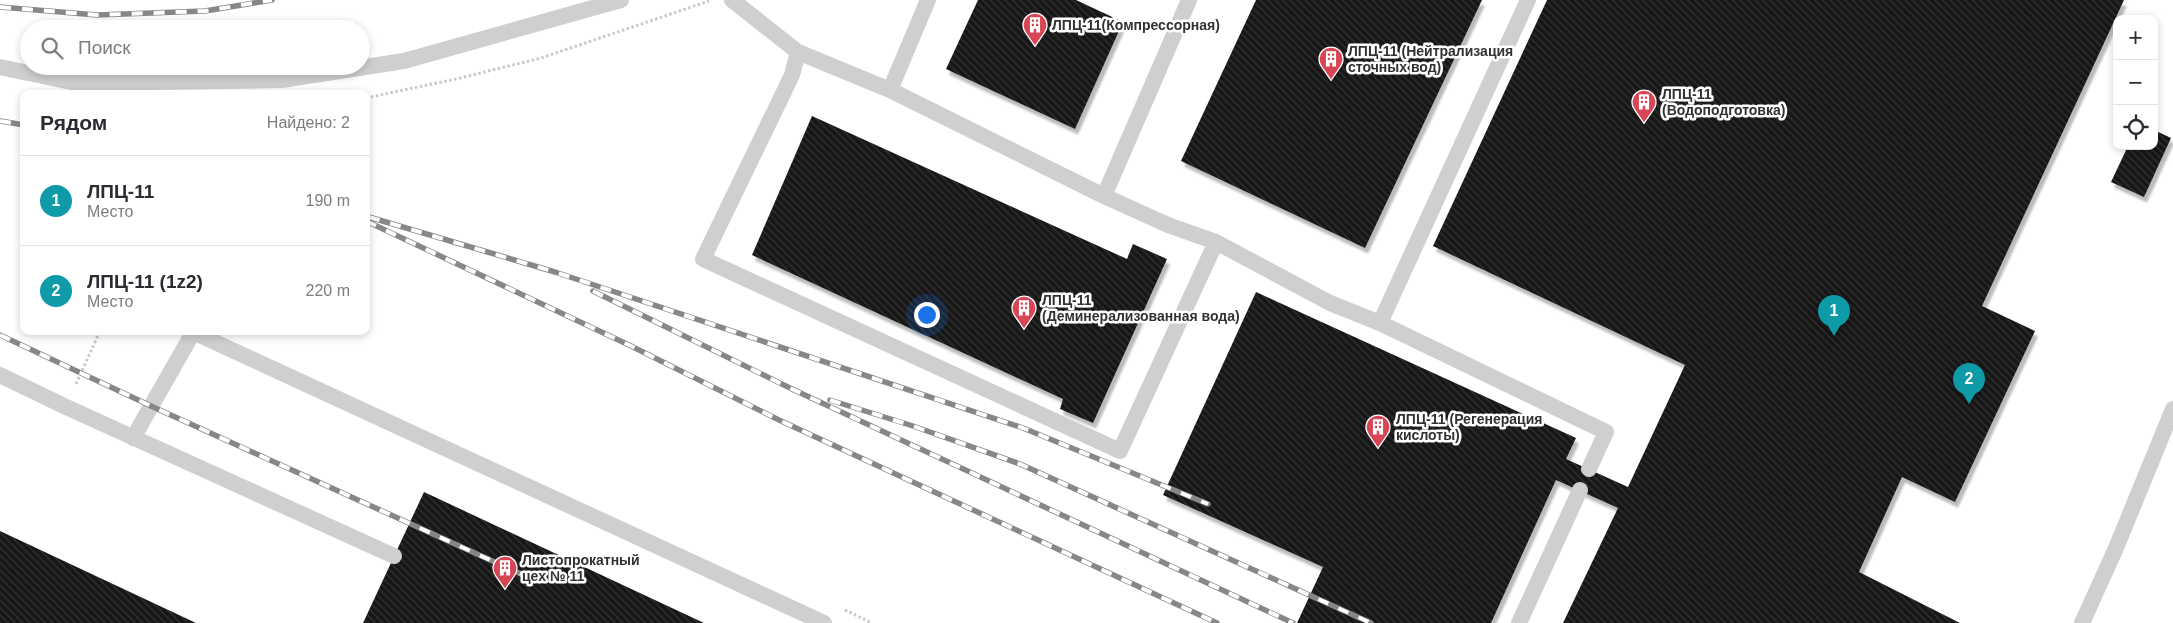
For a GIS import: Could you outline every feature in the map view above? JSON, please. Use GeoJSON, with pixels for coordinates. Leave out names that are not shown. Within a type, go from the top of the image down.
{"type":"FeatureCollection","features":[{"type":"Feature","properties":{"kind":"lane"},"geometry":{"type":"LineString","coordinates":[[370,68],[404,61],[621,0]]}},
{"type":"Feature","properties":{"kind":"lane"},"geometry":{"type":"LineString","coordinates":[[732,0],[798,52],[890,90],[1104,196],[1168,225],[1216,242],[1330,303],[1380,323],[1606,432],[1589,469]]}},
{"type":"Feature","properties":{"kind":"lane"},"geometry":{"type":"LineString","coordinates":[[890,90],[928,0]]}},
{"type":"Feature","properties":{"kind":"lane"},"geometry":{"type":"LineString","coordinates":[[1380,323],[1528,0]]}},
{"type":"Feature","properties":{"kind":"lane"},"geometry":{"type":"LineString","coordinates":[[1104,196],[1186,1]]}},
{"type":"Feature","properties":{"kind":"lane"},"geometry":{"type":"LineString","coordinates":[[798,52],[792,75],[703,259],[1120,451],[1216,242]]}},
{"type":"Feature","properties":{"kind":"lane"},"geometry":{"type":"LineString","coordinates":[[0,67],[20,71]]}},
{"type":"Feature","properties":{"kind":"lane"},"geometry":{"type":"LineString","coordinates":[[38,75],[76,83],[282,87],[338,75]]}},
{"type":"Feature","properties":{"kind":"lane"},"geometry":{"type":"LineString","coordinates":[[133,438],[192,335]]}},
{"type":"Feature","properties":{"kind":"lane"},"geometry":{"type":"LineString","coordinates":[[200,335],[824,623]]}},
{"type":"Feature","properties":{"kind":"lane"},"geometry":{"type":"LineString","coordinates":[[0,374],[133,438],[394,556]]}},
{"type":"Feature","properties":{"kind":"lane"},"geometry":{"type":"LineString","coordinates":[[2082,623],[2116,548],[2173,409]]}},
{"type":"Feature","properties":{"kind":"lane"},"geometry":{"type":"LineString","coordinates":[[1520,623],[1580,490]]}},
{"type":"Feature","properties":{"kind":"path"},"geometry":{"type":"LineString","coordinates":[[370,97],[541,58],[711,0]]}},
{"type":"Feature","properties":{"kind":"building","name":"ЛПЦ-11(Компрессорная)"},"geometry":{"type":"Polygon","coordinates":[[[978,0],[1076,0],[1123,22],[1075,129],[946,69],[978,0]]]}},
{"type":"Feature","properties":{"kind":"building","name":"ЛПЦ-11 (Нейтрализация сточных вод)"},"geometry":{"type":"Polygon","coordinates":[[[1256,0],[1482,0],[1365,248],[1181,161],[1256,0]]]}},
{"type":"Feature","properties":{"kind":"building"},"geometry":{"type":"Polygon","coordinates":[[[1547,0],[2124,0],[2117,15],[2113,15],[2113,24],[1982,306],[2035,331],[1955,502],[1902,477],[1859,572],[1960,623],[1563,623],[1618,508],[1556,480],[1491,623],[1297,623],[1323,567],[1163,495],[1256,292],[1576,438],[1566,459],[1628,487],[1685,365],[1433,246],[1547,0]]]}},
{"type":"Feature","properties":{"kind":"building","name":"ЛПЦ-11 (Деминерализованная вода)"},"geometry":{"type":"Polygon","coordinates":[[[812,116],[1127,259],[1133,244],[1167,259],[1093,423],[1060,409],[1063,399],[752,255],[812,116]]]}},
{"type":"Feature","properties":{"kind":"building"},"geometry":{"type":"Polygon","coordinates":[[[2158,132],[2171,138],[2144,197],[2111,182],[2126,150],[2158,150],[2158,132]]]}},
{"type":"Feature","properties":{"kind":"building","name":"Листопрокатный цех № 11"},"geometry":{"type":"Polygon","coordinates":[[[424,492],[704,623],[363,623],[424,492]]]}},
{"type":"Feature","properties":{"kind":"building"},"geometry":{"type":"Polygon","coordinates":[[[0,531],[196,623],[0,623],[0,531]]]}},
{"type":"Feature","properties":{"kind":"railway"},"geometry":{"type":"LineString","coordinates":[[0,7],[97,15],[205,11],[272,0]]}},
{"type":"Feature","properties":{"kind":"railway"},"geometry":{"type":"LineString","coordinates":[[0,121],[20,124]]}},
{"type":"Feature","properties":{"kind":"railway"},"geometry":{"type":"LineString","coordinates":[[370,217],[555,272],[1023,428],[1208,504]]}},
{"type":"Feature","properties":{"kind":"railway"},"geometry":{"type":"LineString","coordinates":[[370,223],[629,345],[779,420],[1217,623]]}},
{"type":"Feature","properties":{"kind":"railway"},"geometry":{"type":"LineString","coordinates":[[593,291],[792,389],[1293,623]]}},
{"type":"Feature","properties":{"kind":"railway"},"geometry":{"type":"LineString","coordinates":[[0,335],[151,406],[521,574]]}},
{"type":"Feature","properties":{"kind":"railway"},"geometry":{"type":"LineString","coordinates":[[830,400],[913,426],[1020,464],[1371,623]]}},
{"type":"Feature","properties":{"kind":"place","name":"ЛПЦ-11(Компрессорная)"},"geometry":{"type":"Point","coordinates":[1035,46]}},
{"type":"Feature","properties":{"kind":"place","name":"ЛПЦ-11 (Нейтрализация сточных вод)"},"geometry":{"type":"Point","coordinates":[1331,80]}},
{"type":"Feature","properties":{"kind":"place","name":"ЛПЦ-11 (Водоподготовка)"},"geometry":{"type":"Point","coordinates":[1644,123]}},
{"type":"Feature","properties":{"kind":"place","name":"ЛПЦ-11 (Деминерализованная вода)"},"geometry":{"type":"Point","coordinates":[1024,329]}},
{"type":"Feature","properties":{"kind":"place","name":"ЛПЦ-11"},"geometry":{"type":"Point","coordinates":[1834,336]}},
{"type":"Feature","properties":{"kind":"place","name":"ЛПЦ-11 (1z2)"},"geometry":{"type":"Point","coordinates":[1969,404]}},
{"type":"Feature","properties":{"kind":"place","name":"ЛПЦ-11 (Регенерация кислоты)"},"geometry":{"type":"Point","coordinates":[1378,448]}},
{"type":"Feature","properties":{"kind":"place","name":"Листопрокатный цех № 11"},"geometry":{"type":"Point","coordinates":[505,589]}}]}
